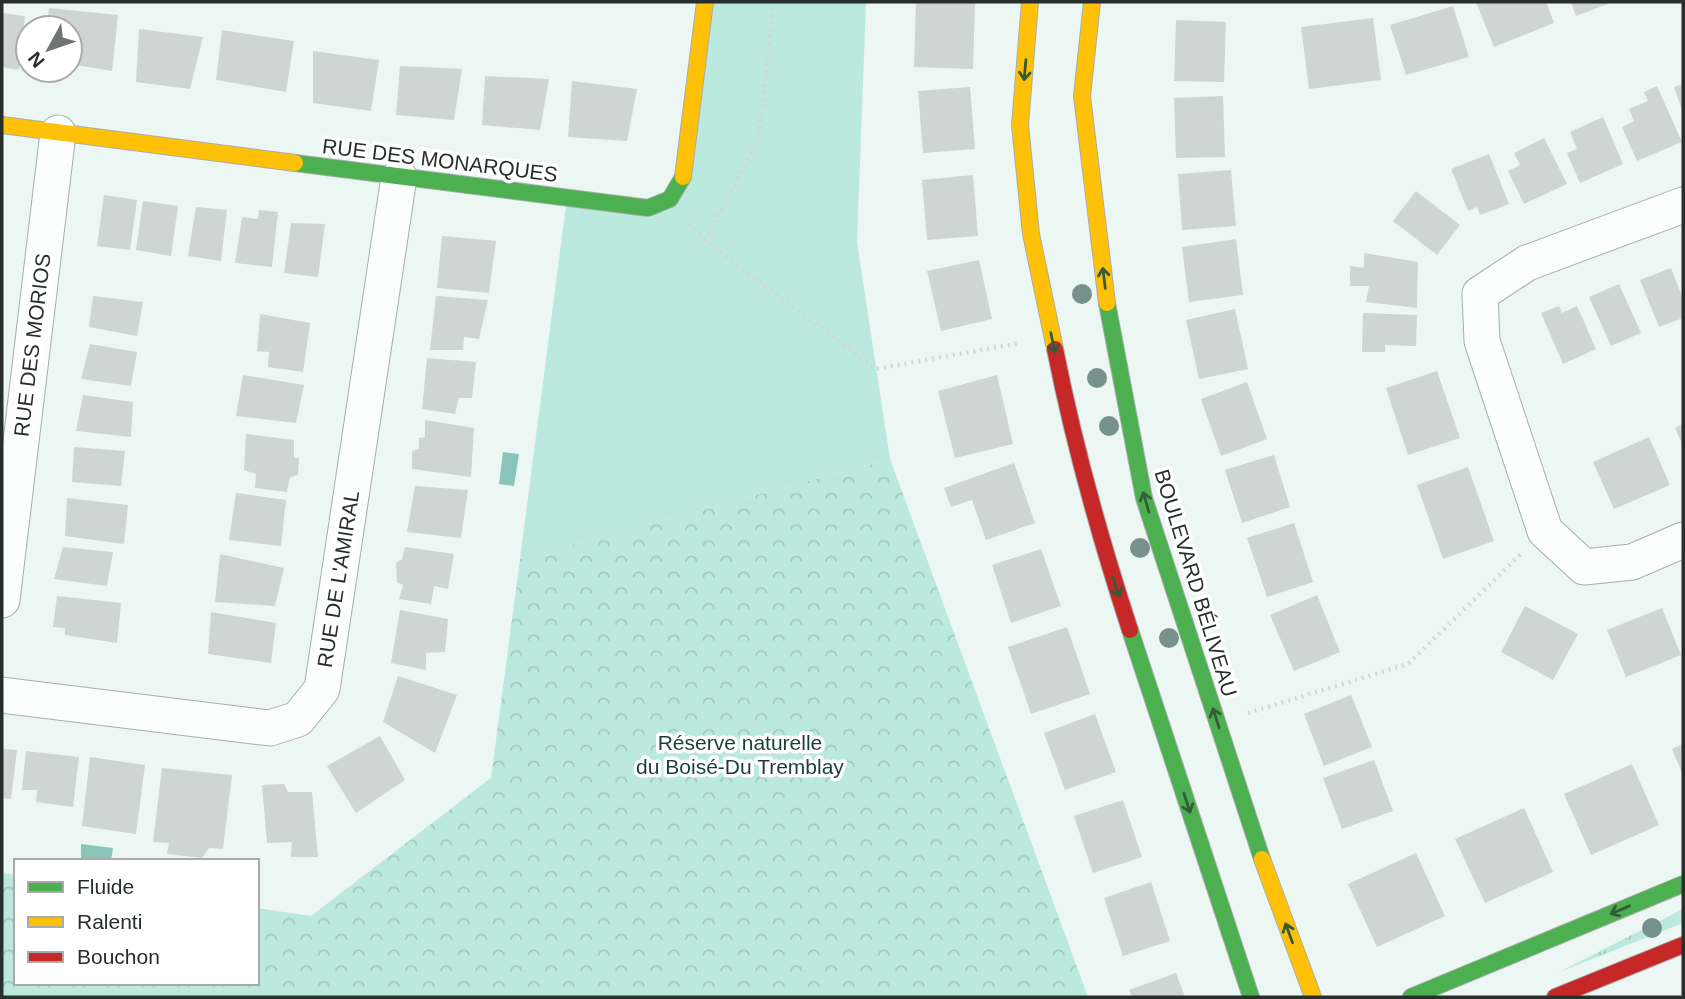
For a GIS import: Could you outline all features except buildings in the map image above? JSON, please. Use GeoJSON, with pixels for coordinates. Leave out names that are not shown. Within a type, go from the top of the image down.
{"type":"FeatureCollection","features":[{"type":"Feature","properties":{"kind":"street"},"geometry":{"type":"LineString","coordinates":[[670,199],[683,179],[705,2]]}},
{"type":"Feature","properties":{"kind":"street"},"geometry":{"type":"LineString","coordinates":[[1030,2],[1020,125],[1031,234],[1068,415],[1102,547],[1251,997]]}},
{"type":"Feature","properties":{"kind":"street","name":"BOULEVARD BÉLIVEAU"},"geometry":{"type":"LineString","coordinates":[[1092,2],[1082,96],[1106,296],[1144,498],[1217,723],[1313,997]]}},
{"type":"Feature","properties":{"kind":"street","name":"RUE DES MONARQUES"},"geometry":{"type":"LineString","coordinates":[[2,125],[648,208],[670,199]]}},
{"type":"Feature","properties":{"kind":"street","name":"RUE DES MORIOS"},"geometry":{"type":"LineString","coordinates":[[2,600],[58,133]]}},
{"type":"Feature","properties":{"kind":"street","name":"RUE DE L'AMIRAL"},"geometry":{"type":"LineString","coordinates":[[2,695],[271,728],[298,719],[322,689],[399,177]]}},
{"type":"Feature","properties":{"kind":"street"},"geometry":{"type":"LineString","coordinates":[[1683,205],[1527,262],[1480,294],[1482,341],[1545,531],[1584,568],[1632,562],[1683,540]]}},
{"type":"Feature","properties":{"kind":"street"},"geometry":{"type":"LineString","coordinates":[[1411,997],[1683,884]]}},
{"type":"Feature","properties":{"kind":"street"},"geometry":{"type":"LineString","coordinates":[[1555,997],[1683,944]]}},
{"type":"Feature","properties":{"kind":"path"},"geometry":{"type":"LineString","coordinates":[[705,241],[758,140],[774,2]]}},
{"type":"Feature","properties":{"kind":"path"},"geometry":{"type":"LineString","coordinates":[[670,199],[705,241],[876,369],[1052,337]]}},
{"type":"Feature","properties":{"kind":"path"},"geometry":{"type":"LineString","coordinates":[[1217,723],[1408,664],[1545,531]]}},
{"type":"Feature","properties":{"kind":"green space"},"geometry":{"type":"Polygon","coordinates":[[[705,2],[866,2],[857,242],[890,459],[520,559],[567,198],[670,199],[705,2]]]}},
{"type":"Feature","properties":{"kind":"green space","name":"Réserve naturelle du Boisé-Du Tremblay"},"geometry":{"type":"Polygon","coordinates":[[[890,459],[1088,997],[2,997],[2,873],[14,875],[14,985],[259,985],[259,908],[311,916],[491,778],[520,559],[890,459]]]}},
{"type":"Feature","properties":{"kind":"green space"},"geometry":{"type":"Polygon","coordinates":[[[1683,909],[1683,923],[1557,973],[1683,909]]]}},
{"type":"Feature","properties":{"kind":"shaded area"},"geometry":{"type":"Polygon","coordinates":[[[503,452],[519,454],[514,486],[499,484],[503,452]]]}},
{"type":"Feature","properties":{"kind":"shaded area"},"geometry":{"type":"Polygon","coordinates":[[[81,844],[113,848],[111,859],[81,859],[81,844]]]}},
{"type":"Feature","properties":{"kind":"traffic: fast"},"geometry":{"type":"LineString","coordinates":[[295,163],[648,208],[670,199],[683,177]]}},
{"type":"Feature","properties":{"kind":"traffic: fast"},"geometry":{"type":"LineString","coordinates":[[1107,303],[1144,498],[1262,859]]}},
{"type":"Feature","properties":{"kind":"traffic: fast"},"geometry":{"type":"LineString","coordinates":[[1130,630],[1251,997]]}},
{"type":"Feature","properties":{"kind":"traffic: fast"},"geometry":{"type":"LineString","coordinates":[[1411,997],[1683,884]]}},
{"type":"Feature","properties":{"kind":"traffic: slow"},"geometry":{"type":"LineString","coordinates":[[683,177],[705,2]]}},
{"type":"Feature","properties":{"kind":"traffic: slow"},"geometry":{"type":"LineString","coordinates":[[1030,2],[1020,125],[1031,234],[1055,349]]}},
{"type":"Feature","properties":{"kind":"traffic: slow"},"geometry":{"type":"LineString","coordinates":[[1092,2],[1082,96],[1107,303]]}},
{"type":"Feature","properties":{"kind":"traffic: slow"},"geometry":{"type":"LineString","coordinates":[[2,125],[295,163]]}},
{"type":"Feature","properties":{"kind":"traffic: slow"},"geometry":{"type":"LineString","coordinates":[[1262,859],[1313,997]]}},
{"type":"Feature","properties":{"kind":"traffic: jam"},"geometry":{"type":"LineString","coordinates":[[1055,349],[1088,491],[1130,630]]}},
{"type":"Feature","properties":{"kind":"traffic: jam"},"geometry":{"type":"LineString","coordinates":[[1555,997],[1683,945]]}}]}
